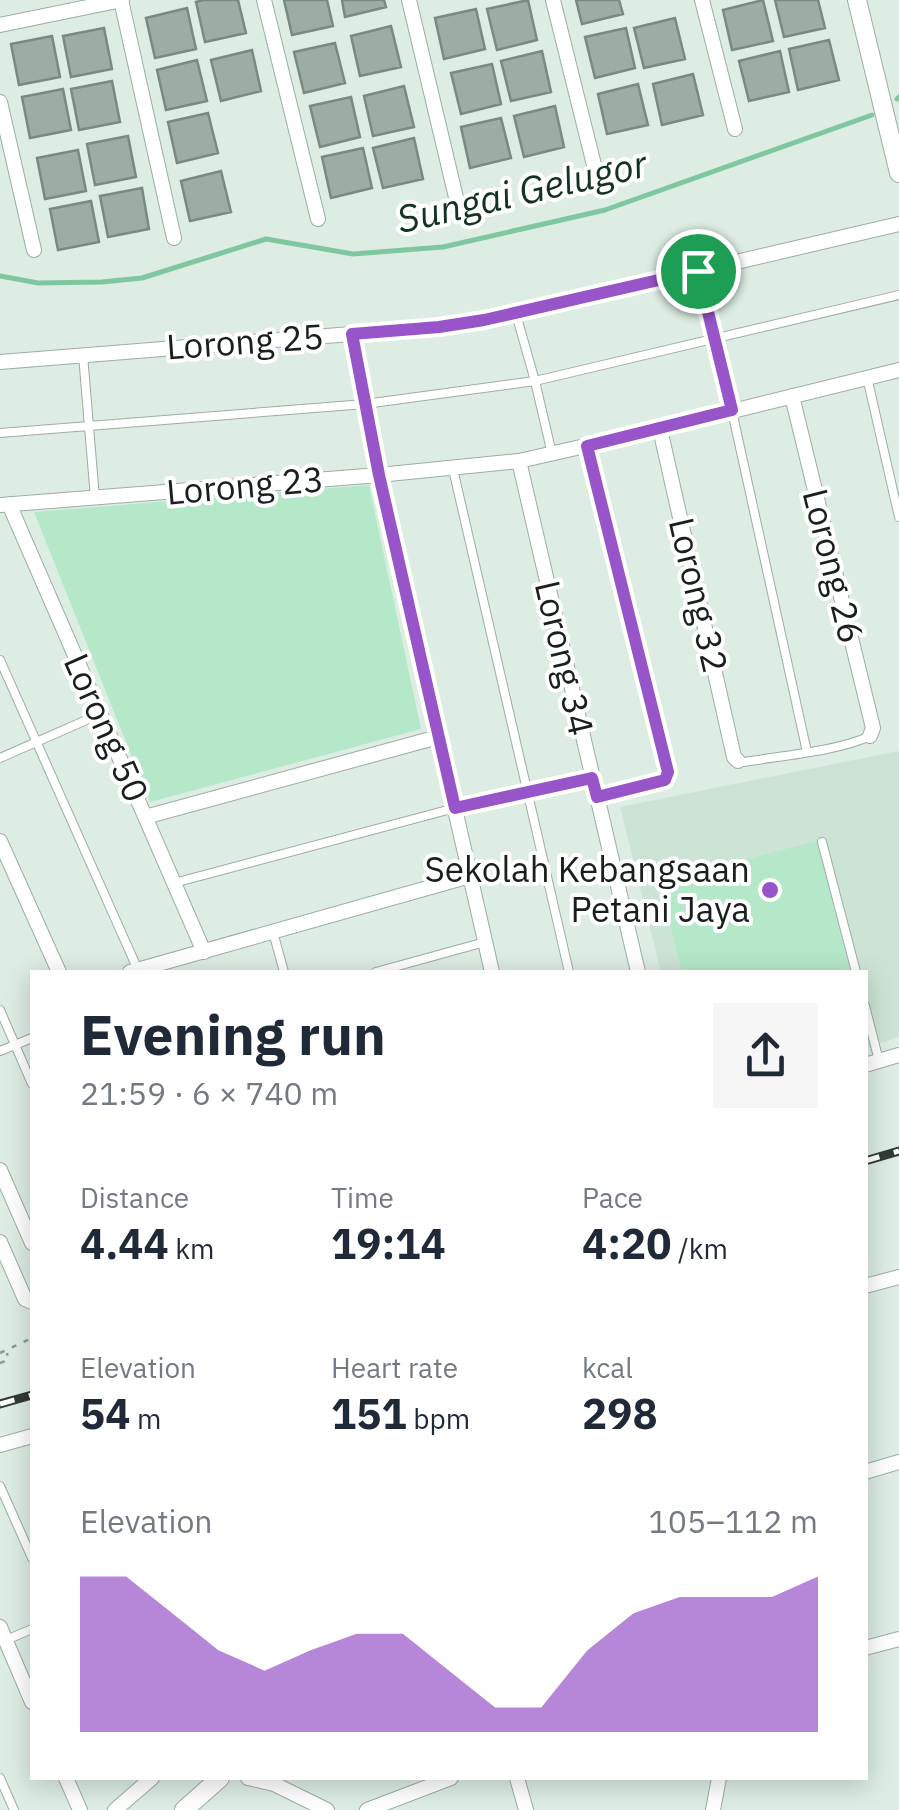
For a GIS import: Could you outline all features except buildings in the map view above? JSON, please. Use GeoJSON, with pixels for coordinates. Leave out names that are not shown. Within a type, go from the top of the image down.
{"type":"FeatureCollection","features":[{"type":"Feature","properties":{"kind":"street"},"geometry":{"type":"LineString","coordinates":[[0,24],[121,0],[174,238]]}},
{"type":"Feature","properties":{"kind":"street"},"geometry":{"type":"LineString","coordinates":[[264,0],[318,219]]}},
{"type":"Feature","properties":{"kind":"street"},"geometry":{"type":"LineString","coordinates":[[409,0],[460,210]]}},
{"type":"Feature","properties":{"kind":"street"},"geometry":{"type":"LineString","coordinates":[[553,0],[596,174]]}},
{"type":"Feature","properties":{"kind":"street"},"geometry":{"type":"LineString","coordinates":[[702,0],[736,129]]}},
{"type":"Feature","properties":{"kind":"street"},"geometry":{"type":"LineString","coordinates":[[857,0],[899,171]]}},
{"type":"Feature","properties":{"kind":"street"},"geometry":{"type":"LineString","coordinates":[[0,102],[34,250]]}},
{"type":"Feature","properties":{"kind":"street","name":"Lorong 25"},"geometry":{"type":"LineString","coordinates":[[0,362],[439,327],[516,314],[899,224]]}},
{"type":"Feature","properties":{"kind":"street"},"geometry":{"type":"LineString","coordinates":[[352,334],[379,475],[492,970]]}},
{"type":"Feature","properties":{"kind":"street","name":"Lorong 23"},"geometry":{"type":"LineString","coordinates":[[5,504],[519,461],[899,370]]}},
{"type":"Feature","properties":{"kind":"street","name":"Lorong 26"},"geometry":{"type":"LineString","coordinates":[[792,396],[873,728],[870,736]]}},
{"type":"Feature","properties":{"kind":"street","name":"Lorong 32"},"geometry":{"type":"LineString","coordinates":[[660,429],[738,760]]}},
{"type":"Feature","properties":{"kind":"street","name":"Lorong 34"},"geometry":{"type":"LineString","coordinates":[[519,461],[638,970]]}},
{"type":"Feature","properties":{"kind":"street","name":"Lorong 50"},"geometry":{"type":"LineString","coordinates":[[5,504],[204,952]]}},
{"type":"Feature","properties":{"kind":"street"},"geometry":{"type":"LineString","coordinates":[[145,817],[438,737]]}},
{"type":"Feature","properties":{"kind":"street"},"geometry":{"type":"LineString","coordinates":[[0,840],[58,970]]}},
{"type":"Feature","properties":{"kind":"street"},"geometry":{"type":"LineString","coordinates":[[138,970],[470,876]]}},
{"type":"Feature","properties":{"kind":"street"},"geometry":{"type":"LineString","coordinates":[[872,1063],[899,1055]]}},
{"type":"Feature","properties":{"kind":"street"},"geometry":{"type":"LineString","coordinates":[[0,1170],[30,1238]]}},
{"type":"Feature","properties":{"kind":"street"},"geometry":{"type":"LineString","coordinates":[[0,1242],[25,1299],[30,1301]]}},
{"type":"Feature","properties":{"kind":"street"},"geometry":{"type":"LineString","coordinates":[[868,1285],[899,1277]]}},
{"type":"Feature","properties":{"kind":"street"},"geometry":{"type":"LineString","coordinates":[[0,1445],[30,1437]]}},
{"type":"Feature","properties":{"kind":"street"},"geometry":{"type":"LineString","coordinates":[[868,1471],[899,1462]]}},
{"type":"Feature","properties":{"kind":"street"},"geometry":{"type":"LineString","coordinates":[[3,1634],[30,1697]]}},
{"type":"Feature","properties":{"kind":"street"},"geometry":{"type":"LineString","coordinates":[[868,1647],[899,1639]]}},
{"type":"Feature","properties":{"kind":"street"},"geometry":{"type":"LineString","coordinates":[[67,1780],[80,1810]]}},
{"type":"Feature","properties":{"kind":"street"},"geometry":{"type":"LineString","coordinates":[[184,1810],[218,1780]]}},
{"type":"Feature","properties":{"kind":"street"},"geometry":{"type":"LineString","coordinates":[[257,1780],[274,1784],[327,1810]]}},
{"type":"Feature","properties":{"kind":"street"},"geometry":{"type":"LineString","coordinates":[[367,1810],[445,1780]]}},
{"type":"Feature","properties":{"kind":"street"},"geometry":{"type":"LineString","coordinates":[[518,1780],[526,1810]]}},
{"type":"Feature","properties":{"kind":"street"},"geometry":{"type":"LineString","coordinates":[[713,1810],[720,1780]]}},
{"type":"Feature","properties":{"kind":"street"},"geometry":{"type":"LineString","coordinates":[[115,1810],[134,1784]]}},
{"type":"Feature","properties":{"kind":"lane"},"geometry":{"type":"LineString","coordinates":[[698,271],[808,752]]}},
{"type":"Feature","properties":{"kind":"lane"},"geometry":{"type":"LineString","coordinates":[[0,434],[365,404],[535,380],[899,295]]}},
{"type":"Feature","properties":{"kind":"lane"},"geometry":{"type":"LineString","coordinates":[[516,314],[552,454]]}},
{"type":"Feature","properties":{"kind":"lane"},"geometry":{"type":"LineString","coordinates":[[83,355],[95,498]]}},
{"type":"Feature","properties":{"kind":"lane"},"geometry":{"type":"LineString","coordinates":[[867,378],[899,518]]}},
{"type":"Feature","properties":{"kind":"lane"},"geometry":{"type":"LineString","coordinates":[[587,446],[668,772],[660,783],[597,797]]}},
{"type":"Feature","properties":{"kind":"lane"},"geometry":{"type":"LineString","coordinates":[[453,468],[569,970]]}},
{"type":"Feature","properties":{"kind":"lane"},"geometry":{"type":"LineString","coordinates":[[0,660],[134,970]]}},
{"type":"Feature","properties":{"kind":"lane"},"geometry":{"type":"LineString","coordinates":[[0,758],[100,714]]}},
{"type":"Feature","properties":{"kind":"lane"},"geometry":{"type":"LineString","coordinates":[[738,760],[808,752],[870,736]]}},
{"type":"Feature","properties":{"kind":"lane"},"geometry":{"type":"LineString","coordinates":[[174,883],[455,808],[592,778]]}},
{"type":"Feature","properties":{"kind":"lane"},"geometry":{"type":"LineString","coordinates":[[822,842],[855,970]]}},
{"type":"Feature","properties":{"kind":"lane"},"geometry":{"type":"LineString","coordinates":[[273,932],[283,970]]}},
{"type":"Feature","properties":{"kind":"lane"},"geometry":{"type":"LineString","coordinates":[[383,970],[485,942]]}},
{"type":"Feature","properties":{"kind":"lane"},"geometry":{"type":"LineString","coordinates":[[0,1010],[30,1079]]}},
{"type":"Feature","properties":{"kind":"lane"},"geometry":{"type":"LineString","coordinates":[[868,1030],[872,1063]]}},
{"type":"Feature","properties":{"kind":"lane"},"geometry":{"type":"LineString","coordinates":[[0,1051],[30,1039]]}},
{"type":"Feature","properties":{"kind":"lane"},"geometry":{"type":"LineString","coordinates":[[0,1486],[30,1554]]}},
{"type":"Feature","properties":{"kind":"lane"},"geometry":{"type":"LineString","coordinates":[[3,1634],[30,1629]]}},
{"type":"Feature","properties":{"kind":"lane"},"geometry":{"type":"LineString","coordinates":[[0,1778],[14,1810]]}},
{"type":"Feature","properties":{"kind":"path"},"geometry":{"type":"LineString","coordinates":[[0,1354],[30,1339]]}},
{"type":"Feature","properties":{"kind":"path"},"geometry":{"type":"LineString","coordinates":[[0,1363],[8,1360],[6,1352]]}},
{"type":"Feature","properties":{"kind":"shaded area","name":"Sekolah Kebangsaan Petani Jaya"},"geometry":{"type":"Polygon","coordinates":[[[899,751],[899,1037],[868,1047],[868,970],[661,970],[620,807],[899,751]]]}},
{"type":"Feature","properties":{"kind":"green space"},"geometry":{"type":"Polygon","coordinates":[[[369,485],[421,729],[150,802],[34,512],[369,485]]]}},
{"type":"Feature","properties":{"kind":"green space"},"geometry":{"type":"Polygon","coordinates":[[[817,841],[849,970],[682,970],[660,882],[817,841]]]}},
{"type":"Feature","properties":{"kind":"waterway","name":"Sungai Gelugor"},"geometry":{"type":"LineString","coordinates":[[0,276],[38,283],[142,278],[266,239],[353,254],[443,247],[605,210],[872,115]]}},
{"type":"Feature","properties":{"kind":"railway"},"geometry":{"type":"LineString","coordinates":[[868,1160],[899,1151]]}},
{"type":"Feature","properties":{"kind":"railway"},"geometry":{"type":"LineString","coordinates":[[0,1404],[30,1396]]}},
{"type":"Feature","properties":{"kind":"place","name":"Sekolah Kebangsaan Petani Jaya"},"geometry":{"type":"Point","coordinates":[770,890]}},
{"type":"Feature","properties":{"kind":"route"},"geometry":{"type":"LineString","coordinates":[[698,271],[732,410],[587,446],[668,772],[665,780],[597,797],[592,778],[455,808],[379,475],[352,334],[484,320],[698,271]]}}]}
